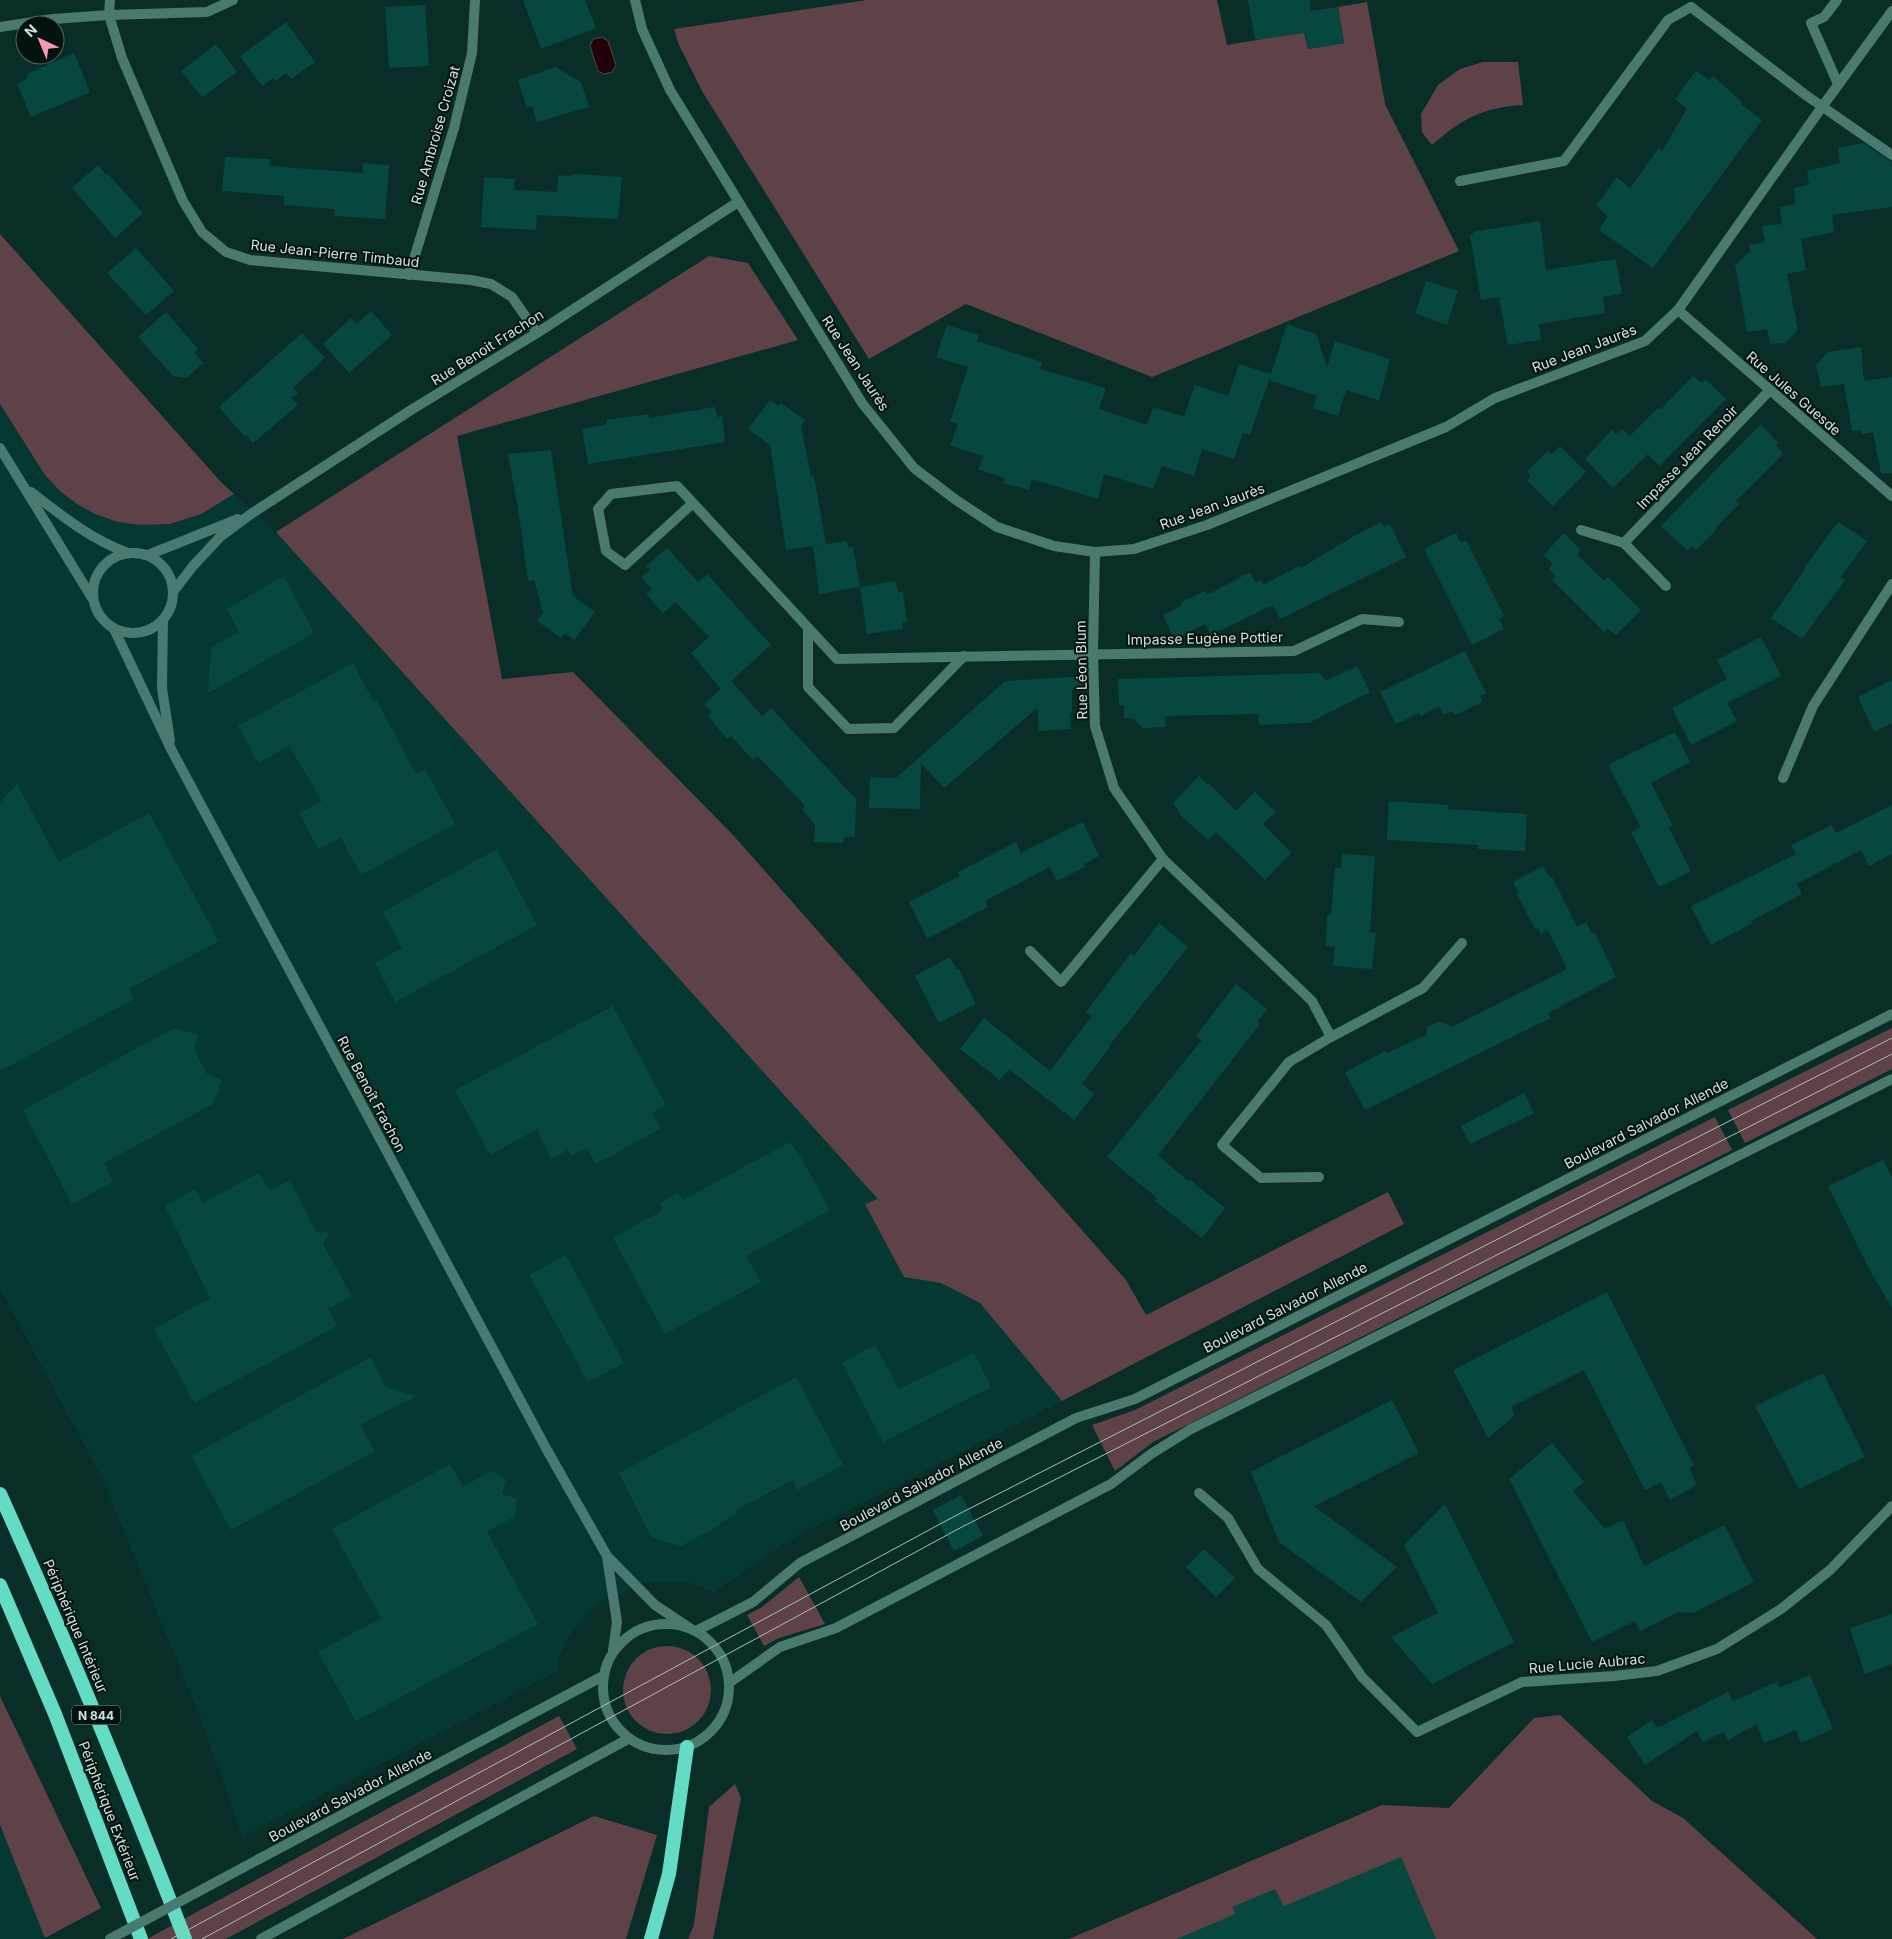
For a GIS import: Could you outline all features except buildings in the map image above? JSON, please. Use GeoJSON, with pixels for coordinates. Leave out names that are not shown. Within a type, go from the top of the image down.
{"type":"FeatureCollection","features":[{"type":"Feature","properties":{"kind":"highway","name":"Périphérique Intérieur"},"geometry":{"type":"LineString","coordinates":[[0,1494],[41,1584],[94,1710],[186,1939]]}},
{"type":"Feature","properties":{"kind":"highway","name":"Périphérique Extérieur"},"geometry":{"type":"LineString","coordinates":[[0,1585],[55,1714],[140,1939]]}},
{"type":"Feature","properties":{"kind":"highway"},"geometry":{"type":"LineString","coordinates":[[651,1939],[670,1874],[687,1747]]}},
{"type":"Feature","properties":{"kind":"street","name":"Rue Jean-Pierre Timbaud"},"geometry":{"type":"LineString","coordinates":[[110,0],[109,15],[122,58],[183,201],[202,232],[226,252],[250,260],[471,280],[491,284],[512,298],[537,333]]}},
{"type":"Feature","properties":{"kind":"street"},"geometry":{"type":"LineString","coordinates":[[0,28],[53,19],[207,12],[234,0]]}},
{"type":"Feature","properties":{"kind":"street","name":"Rue Ambroise Croizat"},"geometry":{"type":"LineString","coordinates":[[409,275],[454,128],[472,53],[475,0]]}},
{"type":"Feature","properties":{"kind":"street","name":"Rue Jean Jaurès"},"geometry":{"type":"LineString","coordinates":[[635,0],[642,29],[670,90],[862,403],[914,468],[956,500],[997,526],[1054,546],[1095,552],[1134,548],[1208,525],[1446,427],[1495,398],[1644,341],[1678,310],[1822,106],[1892,11]]}},
{"type":"Feature","properties":{"kind":"street"},"geometry":{"type":"LineString","coordinates":[[1837,0],[1824,16],[1811,23],[1838,84]]}},
{"type":"Feature","properties":{"kind":"street"},"geometry":{"type":"LineString","coordinates":[[1460,181],[1564,161],[1668,20],[1691,3],[1822,106],[1892,155]]}},
{"type":"Feature","properties":{"kind":"street","name":"Rue Benoit Frachon"},"geometry":{"type":"LineString","coordinates":[[174,592],[193,566],[220,537],[251,514],[411,410],[537,333],[738,202]]}},
{"type":"Feature","properties":{"kind":"street","name":"Rue Jules Guesde"},"geometry":{"type":"LineString","coordinates":[[1678,310],[1892,496]]}},
{"type":"Feature","properties":{"kind":"street","name":"Impasse Jean Renoir"},"geometry":{"type":"LineString","coordinates":[[1624,543],[1769,391]]}},
{"type":"Feature","properties":{"kind":"street"},"geometry":{"type":"LineString","coordinates":[[0,448],[93,599],[97,612],[104,622],[114,629],[127,633],[140,633],[153,628],[163,620],[169,612],[174,592],[172,581],[158,561],[148,555],[128,553],[108,546],[69,521],[26,489]]}},
{"type":"Feature","properties":{"kind":"street","name":"Impasse Eugène Pottier"},"geometry":{"type":"LineString","coordinates":[[693,504],[625,565],[606,551],[598,509],[611,494],[677,486],[837,659],[1093,653],[1294,651],[1362,619],[1400,622]]}},
{"type":"Feature","properties":{"kind":"street","name":"Rue Benoit Frachon"},"geometry":{"type":"LineString","coordinates":[[148,555],[251,514]]}},
{"type":"Feature","properties":{"kind":"street"},"geometry":{"type":"LineString","coordinates":[[1581,530],[1624,543],[1666,586]]}},
{"type":"Feature","properties":{"kind":"street","name":"Rue Léon Blum"},"geometry":{"type":"LineString","coordinates":[[1095,552],[1093,653],[1095,726],[1114,788],[1163,859],[1312,1001],[1331,1037]]}},
{"type":"Feature","properties":{"kind":"street"},"geometry":{"type":"LineString","coordinates":[[93,599],[93,586],[97,574],[105,564],[116,556],[128,553]]}},
{"type":"Feature","properties":{"kind":"street"},"geometry":{"type":"LineString","coordinates":[[1783,778],[1813,706],[1892,584]]}},
{"type":"Feature","properties":{"kind":"street"},"geometry":{"type":"LineString","coordinates":[[163,620],[162,688],[172,751]]}},
{"type":"Feature","properties":{"kind":"street"},"geometry":{"type":"LineString","coordinates":[[808,628],[808,687],[848,729],[894,728],[964,656]]}},
{"type":"Feature","properties":{"kind":"street"},"geometry":{"type":"LineString","coordinates":[[114,629],[172,751]]}},
{"type":"Feature","properties":{"kind":"street","name":"Rue Benoît Frachon"},"geometry":{"type":"LineString","coordinates":[[172,751],[547,1450],[607,1556]]}},
{"type":"Feature","properties":{"kind":"street"},"geometry":{"type":"LineString","coordinates":[[1030,951],[1061,982],[1163,859]]}},
{"type":"Feature","properties":{"kind":"street"},"geometry":{"type":"LineString","coordinates":[[1319,1176],[1262,1178],[1222,1145],[1289,1062],[1331,1037],[1423,988],[1462,944]]}},
{"type":"Feature","properties":{"kind":"street","name":"Boulevard Salvador Allende"},"geometry":{"type":"LineString","coordinates":[[692,1629],[753,1602],[800,1563],[1076,1418],[1135,1399],[1892,1014]]}},
{"type":"Feature","properties":{"kind":"street"},"geometry":{"type":"LineString","coordinates":[[729,1683],[780,1647],[836,1628],[1112,1484],[1151,1454],[1192,1430],[1892,1078]]}},
{"type":"Feature","properties":{"kind":"street","name":"Rue Lucie Aubrac"},"geometry":{"type":"LineString","coordinates":[[1199,1493],[1228,1518],[1258,1569],[1326,1626],[1362,1677],[1417,1732],[1522,1682],[1657,1671],[1717,1649],[1781,1609],[1830,1570],[1892,1506]]}},
{"type":"Feature","properties":{"kind":"street"},"geometry":{"type":"LineString","coordinates":[[607,1556],[655,1605],[714,1645],[722,1656],[729,1683],[728,1701],[712,1731],[687,1747],[655,1750],[628,1739],[610,1717],[604,1704],[603,1676],[613,1650],[617,1622],[607,1556]]}},
{"type":"Feature","properties":{"kind":"street"},"geometry":{"type":"LineString","coordinates":[[613,1650],[626,1636],[645,1627],[666,1623],[692,1629]]}},
{"type":"Feature","properties":{"kind":"street","name":"Boulevard Salvador Allende"},"geometry":{"type":"LineString","coordinates":[[110,1939],[603,1676]]}},
{"type":"Feature","properties":{"kind":"street"},"geometry":{"type":"LineString","coordinates":[[261,1939],[628,1739]]}},
{"type":"Feature","properties":{"kind":"shaded area"},"geometry":{"type":"Polygon","coordinates":[[[867,0],[1217,0],[1227,45],[1304,32],[1308,49],[1344,43],[1338,7],[1367,2],[1385,104],[1459,251],[1152,377],[966,304],[869,359],[702,91],[679,45],[674,29],[867,0]]]}},
{"type":"Feature","properties":{"kind":"shaded area"},"geometry":{"type":"Polygon","coordinates":[[[602,37],[608,41],[616,65],[612,72],[604,74],[598,71],[590,46],[593,39],[602,37]]]}},
{"type":"Feature","properties":{"kind":"shaded area"},"geometry":{"type":"Polygon","coordinates":[[[1483,62],[1518,62],[1523,105],[1496,108],[1474,116],[1463,121],[1432,145],[1422,132],[1421,114],[1438,85],[1460,69],[1483,62]]]}},
{"type":"Feature","properties":{"kind":"shaded area"},"geometry":{"type":"Polygon","coordinates":[[[0,234],[220,481],[234,494],[201,514],[170,524],[140,525],[118,522],[95,514],[77,504],[60,491],[45,475],[0,404],[0,234]]]}},
{"type":"Feature","properties":{"kind":"shaded area"},"geometry":{"type":"Polygon","coordinates":[[[709,256],[748,263],[798,340],[457,436],[502,679],[573,672],[733,835],[1126,1280],[1146,1315],[1388,1192],[1404,1224],[1062,1401],[980,1303],[941,1283],[904,1277],[865,1204],[878,1199],[276,532],[709,256]]]}},
{"type":"Feature","properties":{"kind":"shaded area"},"geometry":{"type":"Polygon","coordinates":[[[0,404],[45,475],[60,491],[77,504],[95,514],[118,522],[140,525],[170,524],[201,514],[234,494],[276,532],[879,1199],[866,1204],[904,1277],[941,1283],[980,1303],[1062,1401],[788,1541],[714,1592],[690,1583],[648,1582],[602,1601],[588,1611],[567,1640],[560,1656],[558,1671],[242,1837],[200,1717],[102,1478],[0,1289],[0,404]]]}},
{"type":"Feature","properties":{"kind":"shaded area"},"geometry":{"type":"Polygon","coordinates":[[[1892,1028],[1892,1069],[1745,1143],[1728,1110],[1892,1028]]]}},
{"type":"Feature","properties":{"kind":"shaded area"},"geometry":{"type":"Polygon","coordinates":[[[1715,1117],[1732,1150],[1153,1442],[1115,1471],[1092,1425],[1135,1410],[1715,1117]]]}},
{"type":"Feature","properties":{"kind":"shaded area"},"geometry":{"type":"Polygon","coordinates":[[[799,1577],[825,1624],[779,1638],[764,1646],[747,1615],[762,1607],[799,1577]]]}},
{"type":"Feature","properties":{"kind":"shaded area"},"geometry":{"type":"Polygon","coordinates":[[[667,1646],[684,1650],[698,1659],[707,1673],[711,1690],[707,1707],[698,1721],[684,1730],[667,1734],[650,1730],[636,1721],[627,1707],[623,1690],[627,1673],[636,1659],[650,1650],[667,1646]]]}},
{"type":"Feature","properties":{"kind":"shaded area"},"geometry":{"type":"Polygon","coordinates":[[[0,1696],[101,1908],[45,1938],[0,1825],[0,1696]]]}},
{"type":"Feature","properties":{"kind":"shaded area"},"geometry":{"type":"Polygon","coordinates":[[[1560,1715],[1652,1801],[1683,1818],[1817,1939],[1069,1939],[1382,1805],[1449,1808],[1534,1718],[1560,1715]]]}},
{"type":"Feature","properties":{"kind":"shaded area"},"geometry":{"type":"Polygon","coordinates":[[[559,1716],[577,1749],[226,1939],[147,1939],[559,1716]]]}},
{"type":"Feature","properties":{"kind":"shaded area"},"geometry":{"type":"Polygon","coordinates":[[[735,1784],[741,1798],[713,1939],[688,1939],[694,1925],[709,1807],[735,1784]]]}},
{"type":"Feature","properties":{"kind":"shaded area"},"geometry":{"type":"Polygon","coordinates":[[[594,1816],[657,1835],[626,1939],[343,1939],[594,1816]]]}},
{"type":"Feature","properties":{"kind":"shaded area"},"geometry":{"type":"Polygon","coordinates":[[[0,1825],[45,1938],[43,1939],[0,1939],[0,1825]]]}},
{"type":"Feature","properties":{"kind":"tram line"},"geometry":{"type":"LineString","coordinates":[[171,1939],[955,1516],[1892,1038]]}},
{"type":"Feature","properties":{"kind":"tram line"},"geometry":{"type":"LineString","coordinates":[[202,1939],[960,1528],[1892,1054]]}}]}
